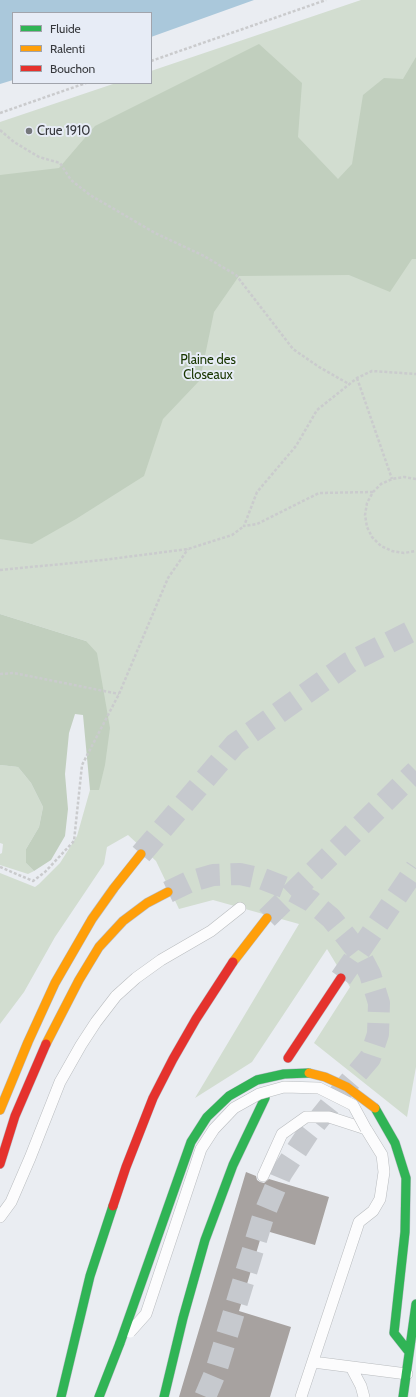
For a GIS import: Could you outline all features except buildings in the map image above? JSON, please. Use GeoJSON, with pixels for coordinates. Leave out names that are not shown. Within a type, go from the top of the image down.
{"type":"FeatureCollection","features":[{"type":"Feature","properties":{"kind":"highway"},"geometry":{"type":"LineString","coordinates":[[0,1110],[28,1042],[55,983],[92,919],[141,854]]}},
{"type":"Feature","properties":{"kind":"highway"},"geometry":{"type":"LineString","coordinates":[[0,1164],[15,1116],[40,1056],[75,987],[99,947],[123,921],[147,903],[168,892]]}},
{"type":"Feature","properties":{"kind":"highway"},"geometry":{"type":"LineString","coordinates":[[61,1397],[90,1276],[126,1167],[153,1098],[196,1019],[238,955],[267,918]]}},
{"type":"Feature","properties":{"kind":"highway"},"geometry":{"type":"LineString","coordinates":[[288,1058],[341,978]]}},
{"type":"Feature","properties":{"kind":"highway"},"geometry":{"type":"LineString","coordinates":[[99,1397],[120,1343],[191,1142],[207,1117],[229,1096],[257,1080],[284,1074],[307,1073],[326,1077],[347,1087],[375,1108],[395,1144],[406,1178],[405,1232],[394,1333],[409,1352]]}},
{"type":"Feature","properties":{"kind":"highway"},"geometry":{"type":"LineString","coordinates":[[164,1397],[183,1318],[205,1240],[233,1165],[265,1098]]}},
{"type":"Feature","properties":{"kind":"highway"},"geometry":{"type":"LineString","coordinates":[[406,1178],[413,1166]]}},
{"type":"Feature","properties":{"kind":"highway"},"geometry":{"type":"LineString","coordinates":[[403,1397],[416,1304]]}},
{"type":"Feature","properties":{"kind":"lane"},"geometry":{"type":"LineString","coordinates":[[0,1217],[10,1202],[30,1158],[60,1082],[92,1028],[116,996],[136,978],[161,960],[211,931],[240,908]]}},
{"type":"Feature","properties":{"kind":"lane"},"geometry":{"type":"LineString","coordinates":[[120,1343],[146,1314],[200,1149],[214,1129],[234,1108],[259,1094],[284,1086],[319,1088],[353,1105],[382,1155],[384,1172],[380,1199],[373,1211],[359,1222],[301,1397]]}},
{"type":"Feature","properties":{"kind":"lane"},"geometry":{"type":"LineString","coordinates":[[263,1176],[282,1134],[306,1117],[329,1117],[366,1129]]}},
{"type":"Feature","properties":{"kind":"lane"},"geometry":{"type":"LineString","coordinates":[[313,1362],[407,1374]]}},
{"type":"Feature","properties":{"kind":"lane"},"geometry":{"type":"LineString","coordinates":[[351,1367],[361,1386],[364,1397]]}},
{"type":"Feature","properties":{"kind":"path"},"geometry":{"type":"LineString","coordinates":[[152,60],[326,0]]}},
{"type":"Feature","properties":{"kind":"path"},"geometry":{"type":"LineString","coordinates":[[0,113],[83,84]]}},
{"type":"Feature","properties":{"kind":"path"},"geometry":{"type":"LineString","coordinates":[[0,130],[14,142],[39,156],[60,163],[71,180],[90,195],[155,233],[204,256],[236,275],[293,349],[318,367],[349,384]]}},
{"type":"Feature","properties":{"kind":"path"},"geometry":{"type":"LineString","coordinates":[[0,570],[103,560],[188,549],[232,536],[244,526],[257,492],[296,446],[317,410],[357,378],[372,371],[416,374]]}},
{"type":"Feature","properties":{"kind":"path"},"geometry":{"type":"LineString","coordinates":[[357,378],[392,479]]}},
{"type":"Feature","properties":{"kind":"path"},"geometry":{"type":"LineString","coordinates":[[416,479],[404,477],[392,479],[382,484],[373,492],[367,503],[365,514],[367,527],[372,537],[381,546],[392,551],[404,553],[416,551]]}},
{"type":"Feature","properties":{"kind":"path"},"geometry":{"type":"LineString","coordinates":[[244,526],[258,524],[319,493],[373,492]]}},
{"type":"Feature","properties":{"kind":"path"},"geometry":{"type":"LineString","coordinates":[[0,867],[33,881],[46,872],[74,841],[82,765],[119,694],[168,578],[188,549]]}},
{"type":"Feature","properties":{"kind":"path"},"geometry":{"type":"LineString","coordinates":[[0,674],[14,673],[119,694]]}},
{"type":"Feature","properties":{"kind":"green space","name":"Plaine des Closeaux"},"geometry":{"type":"Polygon","coordinates":[[[361,0],[416,0],[416,1067],[407,1117],[314,1043],[350,987],[327,949],[252,1062],[195,1098],[299,924],[213,900],[179,909],[156,861],[128,835],[107,847],[104,864],[55,937],[24,992],[0,1024],[0,873],[35,887],[39,884],[60,863],[77,836],[90,790],[99,790],[86,641],[0,614],[0,122],[113,84],[152,84],[152,71],[361,0]]]}},
{"type":"Feature","properties":{"kind":"green space"},"geometry":{"type":"Polygon","coordinates":[[[259,44],[302,83],[298,137],[338,179],[352,164],[363,95],[384,78],[403,79],[416,57],[416,259],[412,259],[390,292],[349,275],[239,276],[214,312],[200,380],[163,419],[144,476],[76,519],[32,544],[0,539],[0,175],[59,168],[95,126],[259,44]]]}},
{"type":"Feature","properties":{"kind":"green space"},"geometry":{"type":"Polygon","coordinates":[[[0,614],[86,641],[97,653],[110,728],[105,765],[99,790],[90,790],[83,715],[75,714],[69,733],[65,774],[68,809],[65,836],[51,860],[34,871],[26,863],[26,849],[39,827],[43,807],[31,783],[18,767],[0,765],[0,614]]]}},
{"type":"Feature","properties":{"kind":"green space"},"geometry":{"type":"Polygon","coordinates":[[[0,765],[18,767],[31,783],[43,807],[39,827],[26,849],[26,863],[34,871],[28,874],[0,865],[0,854],[2,853],[3,844],[0,843],[0,765]]]}},
{"type":"Feature","properties":{"kind":"water"},"geometry":{"type":"Polygon","coordinates":[[[0,0],[254,0],[152,37],[152,12],[12,12],[12,80],[0,84],[0,0]]]}},
{"type":"Feature","properties":{"kind":"tunnel"},"geometry":{"type":"LineString","coordinates":[[141,854],[235,744],[350,662],[416,629]]}},
{"type":"Feature","properties":{"kind":"tunnel"},"geometry":{"type":"LineString","coordinates":[[267,918],[416,771]]}},
{"type":"Feature","properties":{"kind":"tunnel"},"geometry":{"type":"LineString","coordinates":[[341,978],[416,868]]}},
{"type":"Feature","properties":{"kind":"tunnel"},"geometry":{"type":"LineString","coordinates":[[168,892],[189,882],[213,875],[240,874],[263,879],[289,889],[311,901],[331,918],[345,935],[359,953],[370,974],[379,1003],[378,1034],[370,1058],[308,1133],[281,1174],[263,1217],[216,1371],[205,1397]]}},
{"type":"Feature","properties":{"kind":"traffic: fast"},"geometry":{"type":"LineString","coordinates":[[120,1343],[191,1142],[207,1117],[229,1096],[257,1080],[284,1074],[309,1073]]}},
{"type":"Feature","properties":{"kind":"traffic: fast"},"geometry":{"type":"LineString","coordinates":[[164,1397],[183,1318],[205,1240],[233,1165],[265,1098]]}},
{"type":"Feature","properties":{"kind":"traffic: fast"},"geometry":{"type":"LineString","coordinates":[[375,1108],[395,1143],[406,1178],[405,1232],[394,1333],[409,1352]]}},
{"type":"Feature","properties":{"kind":"traffic: fast"},"geometry":{"type":"LineString","coordinates":[[61,1397],[90,1276],[113,1206]]}},
{"type":"Feature","properties":{"kind":"traffic: fast"},"geometry":{"type":"LineString","coordinates":[[403,1397],[416,1304]]}},
{"type":"Feature","properties":{"kind":"traffic: fast"},"geometry":{"type":"LineString","coordinates":[[99,1397],[120,1343]]}},
{"type":"Feature","properties":{"kind":"traffic: slow"},"geometry":{"type":"LineString","coordinates":[[0,1110],[28,1042],[55,983],[92,919],[141,854]]}},
{"type":"Feature","properties":{"kind":"traffic: slow"},"geometry":{"type":"LineString","coordinates":[[46,1044],[79,980],[99,947],[123,921],[147,903],[168,892]]}},
{"type":"Feature","properties":{"kind":"traffic: slow"},"geometry":{"type":"LineString","coordinates":[[233,962],[267,918]]}},
{"type":"Feature","properties":{"kind":"traffic: slow"},"geometry":{"type":"LineString","coordinates":[[309,1073],[325,1077],[347,1087],[375,1108]]}},
{"type":"Feature","properties":{"kind":"traffic: jam"},"geometry":{"type":"LineString","coordinates":[[113,1206],[126,1167],[153,1098],[196,1019],[233,962]]}},
{"type":"Feature","properties":{"kind":"traffic: jam"},"geometry":{"type":"LineString","coordinates":[[288,1058],[341,978]]}},
{"type":"Feature","properties":{"kind":"traffic: jam"},"geometry":{"type":"LineString","coordinates":[[0,1164],[15,1116],[46,1044]]}},
{"type":"Feature","properties":{"kind":"place","name":"Crue 1910"},"geometry":{"type":"Point","coordinates":[29,131]}}]}
